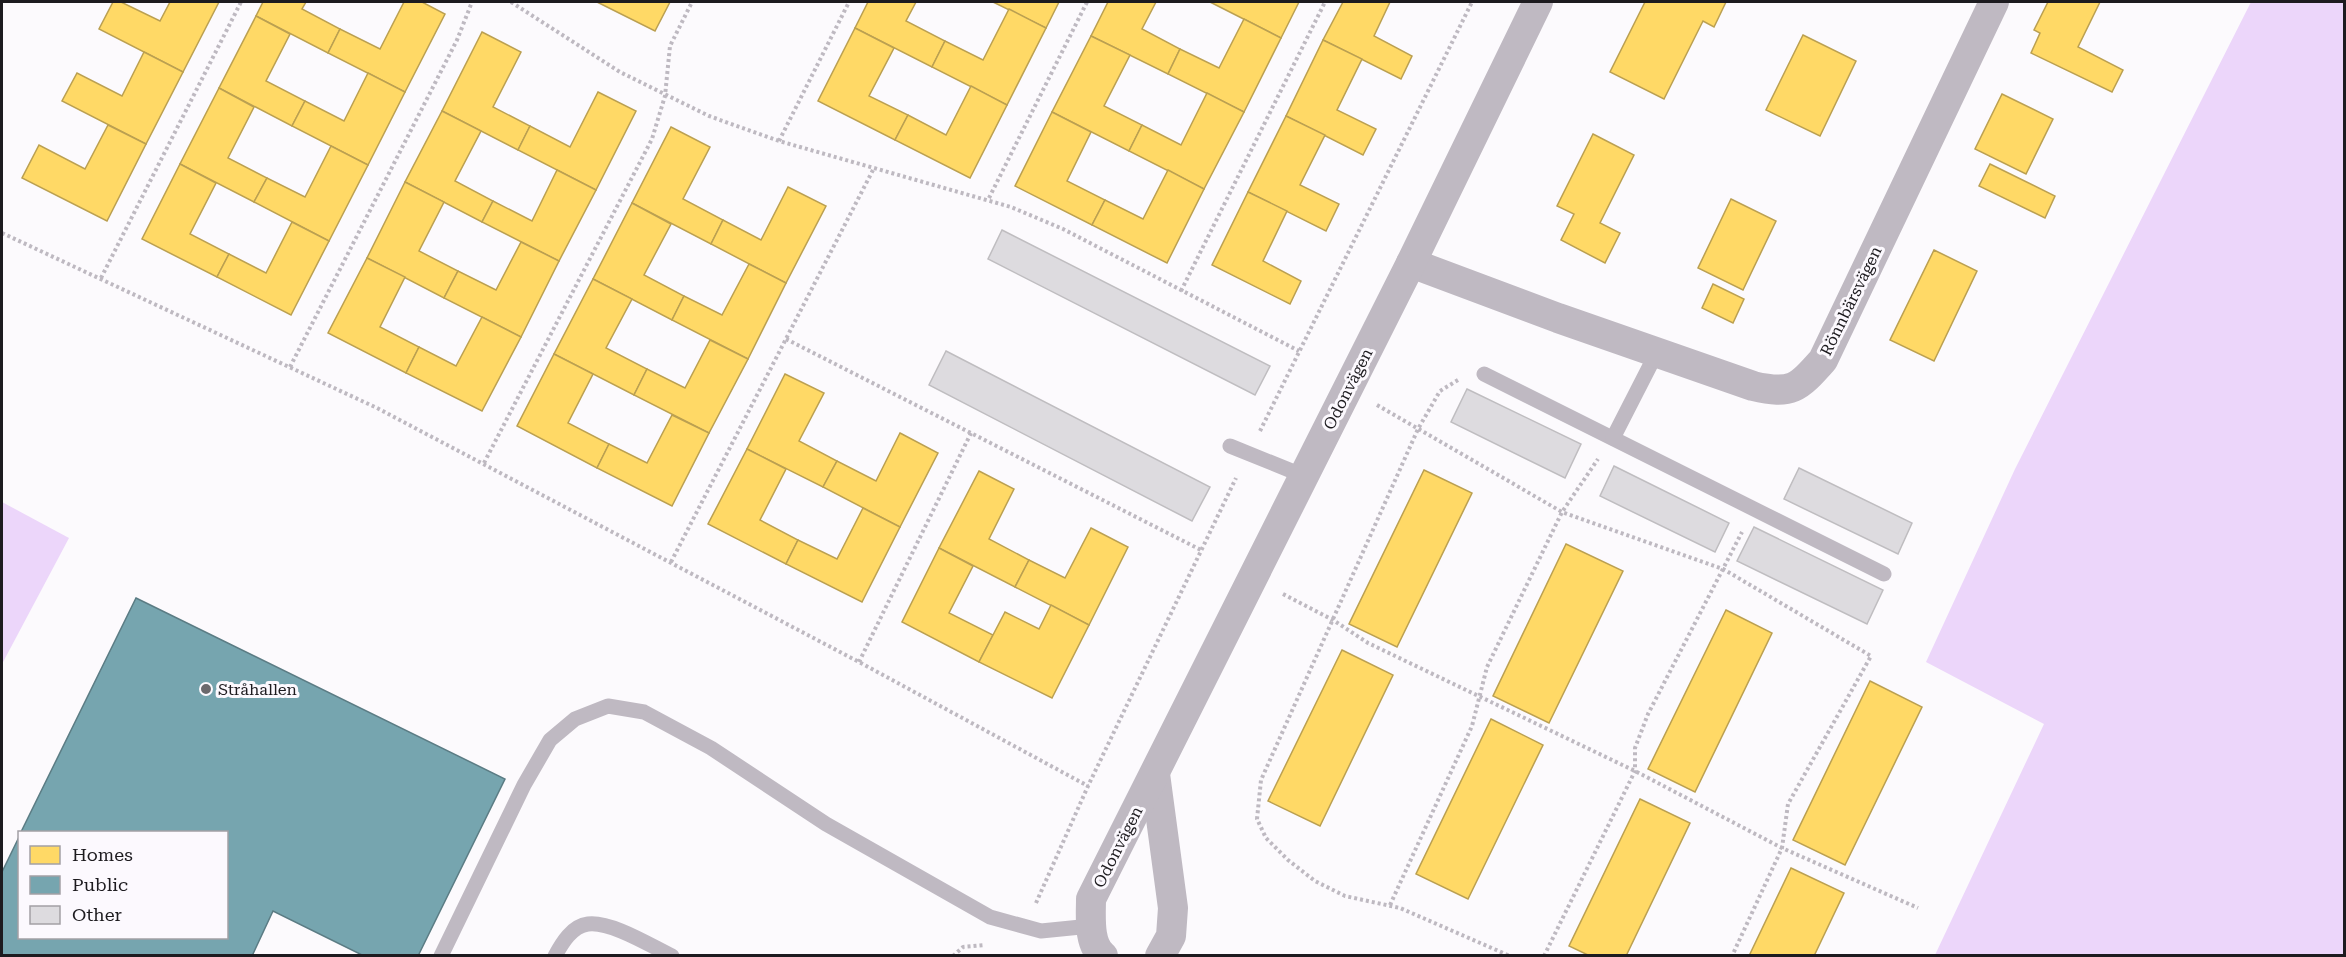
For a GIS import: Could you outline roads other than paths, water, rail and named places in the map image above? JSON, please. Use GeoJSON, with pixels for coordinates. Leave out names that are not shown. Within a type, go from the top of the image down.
{"type":"FeatureCollection","features":[{"type":"Feature","properties":{"kind":"street","name":"Odonvägen"},"geometry":{"type":"LineString","coordinates":[[1102,956],[1097,951],[1091,926],[1092,899],[1411,262],[1538,2]]}},
{"type":"Feature","properties":{"kind":"street","name":"Rönnbärsvägen"},"geometry":{"type":"LineString","coordinates":[[1411,262],[1657,352],[1777,391],[1802,384],[1823,360],[1994,2]]}},
{"type":"Feature","properties":{"kind":"street","name":"Odonvägen"},"geometry":{"type":"LineString","coordinates":[[1155,774],[1173,908],[1171,936],[1160,956]]}},
{"type":"Feature","properties":{"kind":"lane"},"geometry":{"type":"LineString","coordinates":[[1613,438],[1657,352]]}},
{"type":"Feature","properties":{"kind":"lane"},"geometry":{"type":"LineString","coordinates":[[1484,374],[1884,574]]}},
{"type":"Feature","properties":{"kind":"lane"},"geometry":{"type":"LineString","coordinates":[[1230,446],[1304,476]]}},
{"type":"Feature","properties":{"kind":"lane"},"geometry":{"type":"LineString","coordinates":[[441,956],[524,785],[550,740],[575,719],[608,706],[645,712],[711,748],[826,824],[990,917],[1041,931],[1091,926]]}},
{"type":"Feature","properties":{"kind":"lane"},"geometry":{"type":"LineString","coordinates":[[555,956],[561,944],[573,931],[588,924],[615,929],[672,956]]}},
{"type":"Feature","properties":{"kind":"place","name":"Stråhallen"},"geometry":{"type":"Point","coordinates":[206,689]}}]}
